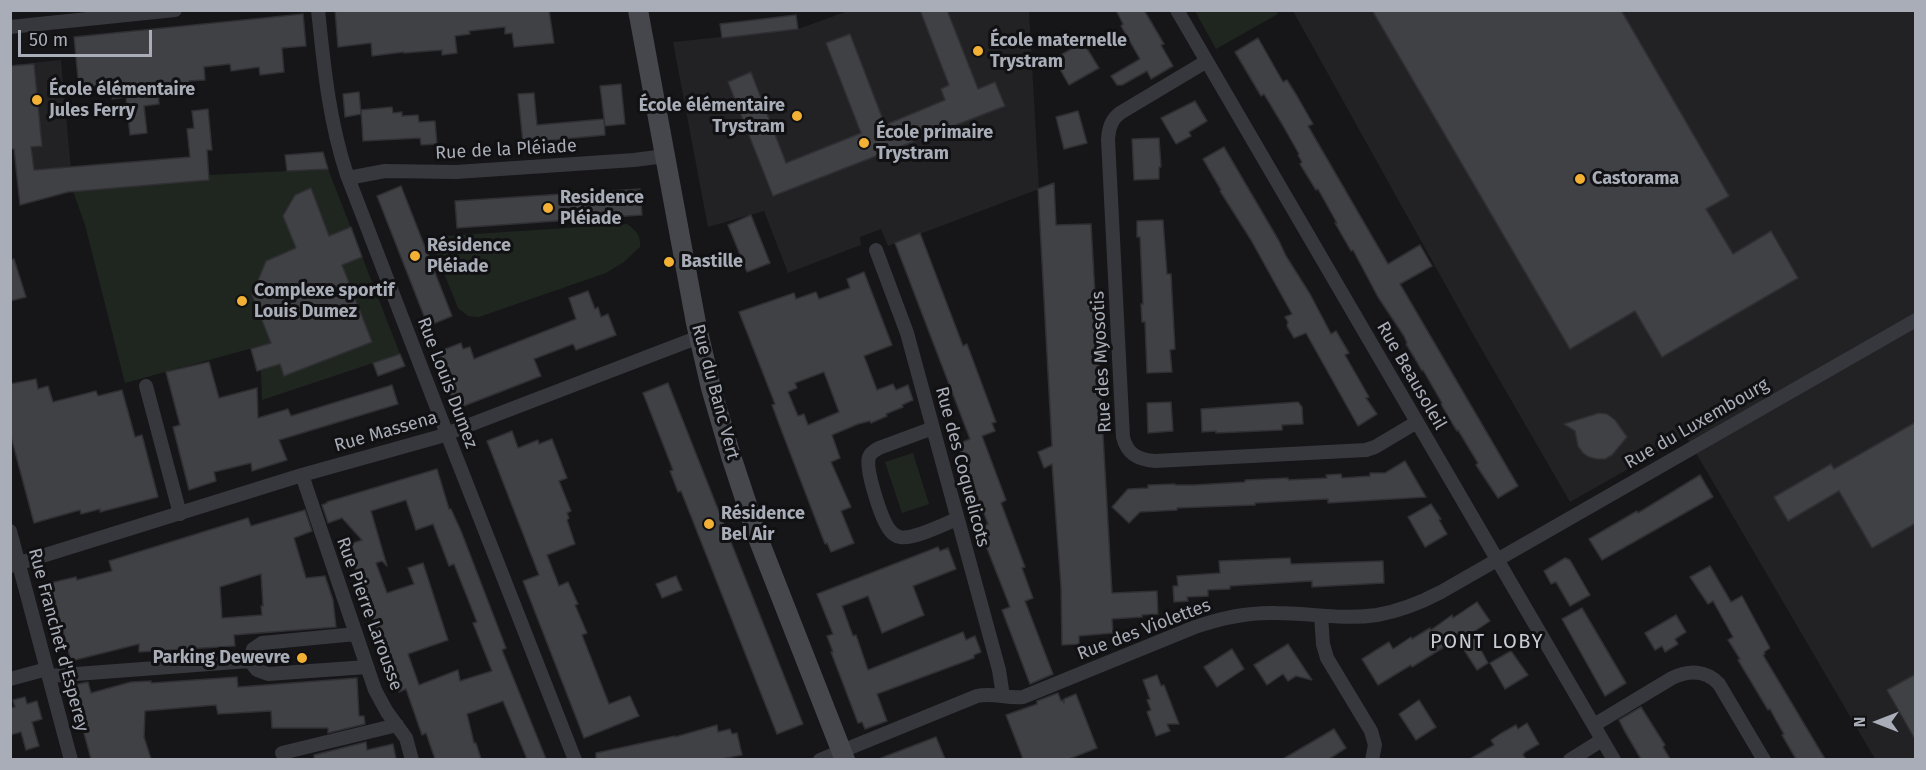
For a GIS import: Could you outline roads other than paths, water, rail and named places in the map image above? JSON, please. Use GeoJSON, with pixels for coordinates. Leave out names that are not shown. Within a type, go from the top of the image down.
{"type":"FeatureCollection","features":[{"type":"Feature","properties":{"kind":"street"},"geometry":{"type":"LineString","coordinates":[[10,27],[175,10]]}},
{"type":"Feature","properties":{"kind":"street","name":"Rue Louis Dumez"},"geometry":{"type":"LineString","coordinates":[[318,10],[330,111],[348,178],[575,759]]}},
{"type":"Feature","properties":{"kind":"street","name":"Rue du Banc Vert"},"geometry":{"type":"LineString","coordinates":[[638,10],[699,337],[711,388],[751,517],[843,755]]}},
{"type":"Feature","properties":{"kind":"street","name":"Rue Beausoleil"},"geometry":{"type":"LineString","coordinates":[[1177,10],[1614,759]]}},
{"type":"Feature","properties":{"kind":"street","name":"Rue des Myosotis"},"geometry":{"type":"LineString","coordinates":[[1207,61],[1120,113],[1113,120],[1109,129],[1123,437],[1127,448],[1140,459],[1155,461],[1366,450],[1417,422]]}},
{"type":"Feature","properties":{"kind":"street","name":"Rue de la Pléiade"},"geometry":{"type":"LineString","coordinates":[[348,178],[385,171],[456,172],[665,156]]}},
{"type":"Feature","properties":{"kind":"street","name":"Rue des Coquelicots"},"geometry":{"type":"LineString","coordinates":[[876,250],[904,322],[999,670],[1003,696]]}},
{"type":"Feature","properties":{"kind":"street","name":"Rue du Luxembourg"},"geometry":{"type":"LineString","coordinates":[[1497,559],[1916,320]]}},
{"type":"Feature","properties":{"kind":"street","name":"Rue Massena"},"geometry":{"type":"LineString","coordinates":[[15,565],[302,476],[447,434],[699,337]]}},
{"type":"Feature","properties":{"kind":"street"},"geometry":{"type":"LineString","coordinates":[[146,386],[180,514]]}},
{"type":"Feature","properties":{"kind":"street"},"geometry":{"type":"LineString","coordinates":[[933,428],[879,448],[872,453],[868,461],[870,476],[885,522],[889,530],[896,535],[908,537],[957,519]]}},
{"type":"Feature","properties":{"kind":"street","name":"Rue Pierre Larousse"},"geometry":{"type":"LineString","coordinates":[[302,476],[367,667],[382,704],[406,738],[412,759]]}},
{"type":"Feature","properties":{"kind":"street","name":"Rue Franchet d'Esperey"},"geometry":{"type":"LineString","coordinates":[[10,531],[15,565],[71,759]]}},
{"type":"Feature","properties":{"kind":"street","name":"Rue des Violettes"},"geometry":{"type":"LineString","coordinates":[[820,759],[843,755],[971,698],[990,694],[1023,697],[1217,620],[1266,613],[1374,616],[1408,607],[1434,595],[1497,559]]}},
{"type":"Feature","properties":{"kind":"street"},"geometry":{"type":"LineString","coordinates":[[1321,616],[1323,644],[1327,658],[1371,731],[1375,745],[1372,759]]}},
{"type":"Feature","properties":{"kind":"street"},"geometry":{"type":"LineString","coordinates":[[250,661],[253,649],[262,643],[356,634]]}},
{"type":"Feature","properties":{"kind":"street"},"geometry":{"type":"LineString","coordinates":[[10,679],[48,673],[250,661]]}},
{"type":"Feature","properties":{"kind":"street"},"geometry":{"type":"LineString","coordinates":[[250,661],[257,670],[268,674],[367,667]]}},
{"type":"Feature","properties":{"kind":"street"},"geometry":{"type":"LineString","coordinates":[[1594,725],[1672,678],[1696,672],[1710,677],[1719,684],[1764,759]]}},
{"type":"Feature","properties":{"kind":"street"},"geometry":{"type":"LineString","coordinates":[[282,753],[397,725]]}},
{"type":"Feature","properties":{"kind":"street"},"geometry":{"type":"LineString","coordinates":[[1570,759],[1602,740]]}},
{"type":"Feature","properties":{"kind":"place","name":"École maternelle Trystram"},"geometry":{"type":"Point","coordinates":[978,51]}},
{"type":"Feature","properties":{"kind":"place","name":"École élémentaire Jules Ferry"},"geometry":{"type":"Point","coordinates":[37,100]}},
{"type":"Feature","properties":{"kind":"place","name":"École élémentaire Trystram"},"geometry":{"type":"Point","coordinates":[797,116]}},
{"type":"Feature","properties":{"kind":"place","name":"École primaire Trystram"},"geometry":{"type":"Point","coordinates":[864,143]}},
{"type":"Feature","properties":{"kind":"place","name":"Castorama"},"geometry":{"type":"Point","coordinates":[1580,179]}},
{"type":"Feature","properties":{"kind":"place","name":"Residence Pléiade"},"geometry":{"type":"Point","coordinates":[548,208]}},
{"type":"Feature","properties":{"kind":"place","name":"Résidence Pléiade"},"geometry":{"type":"Point","coordinates":[415,256]}},
{"type":"Feature","properties":{"kind":"place","name":"Bastille"},"geometry":{"type":"Point","coordinates":[669,262]}},
{"type":"Feature","properties":{"kind":"place","name":"Complexe sportif Louis Dumez"},"geometry":{"type":"Point","coordinates":[242,301]}},
{"type":"Feature","properties":{"kind":"place","name":"Résidence Bel Air"},"geometry":{"type":"Point","coordinates":[709,524]}},
{"type":"Feature","properties":{"kind":"place","name":"Parking Dewevre"},"geometry":{"type":"Point","coordinates":[302,658]}},
{"type":"Feature","properties":{"kind":"district","name":"PONT LOBY"},"geometry":{"type":"Point","coordinates":[1487,642]}}]}
